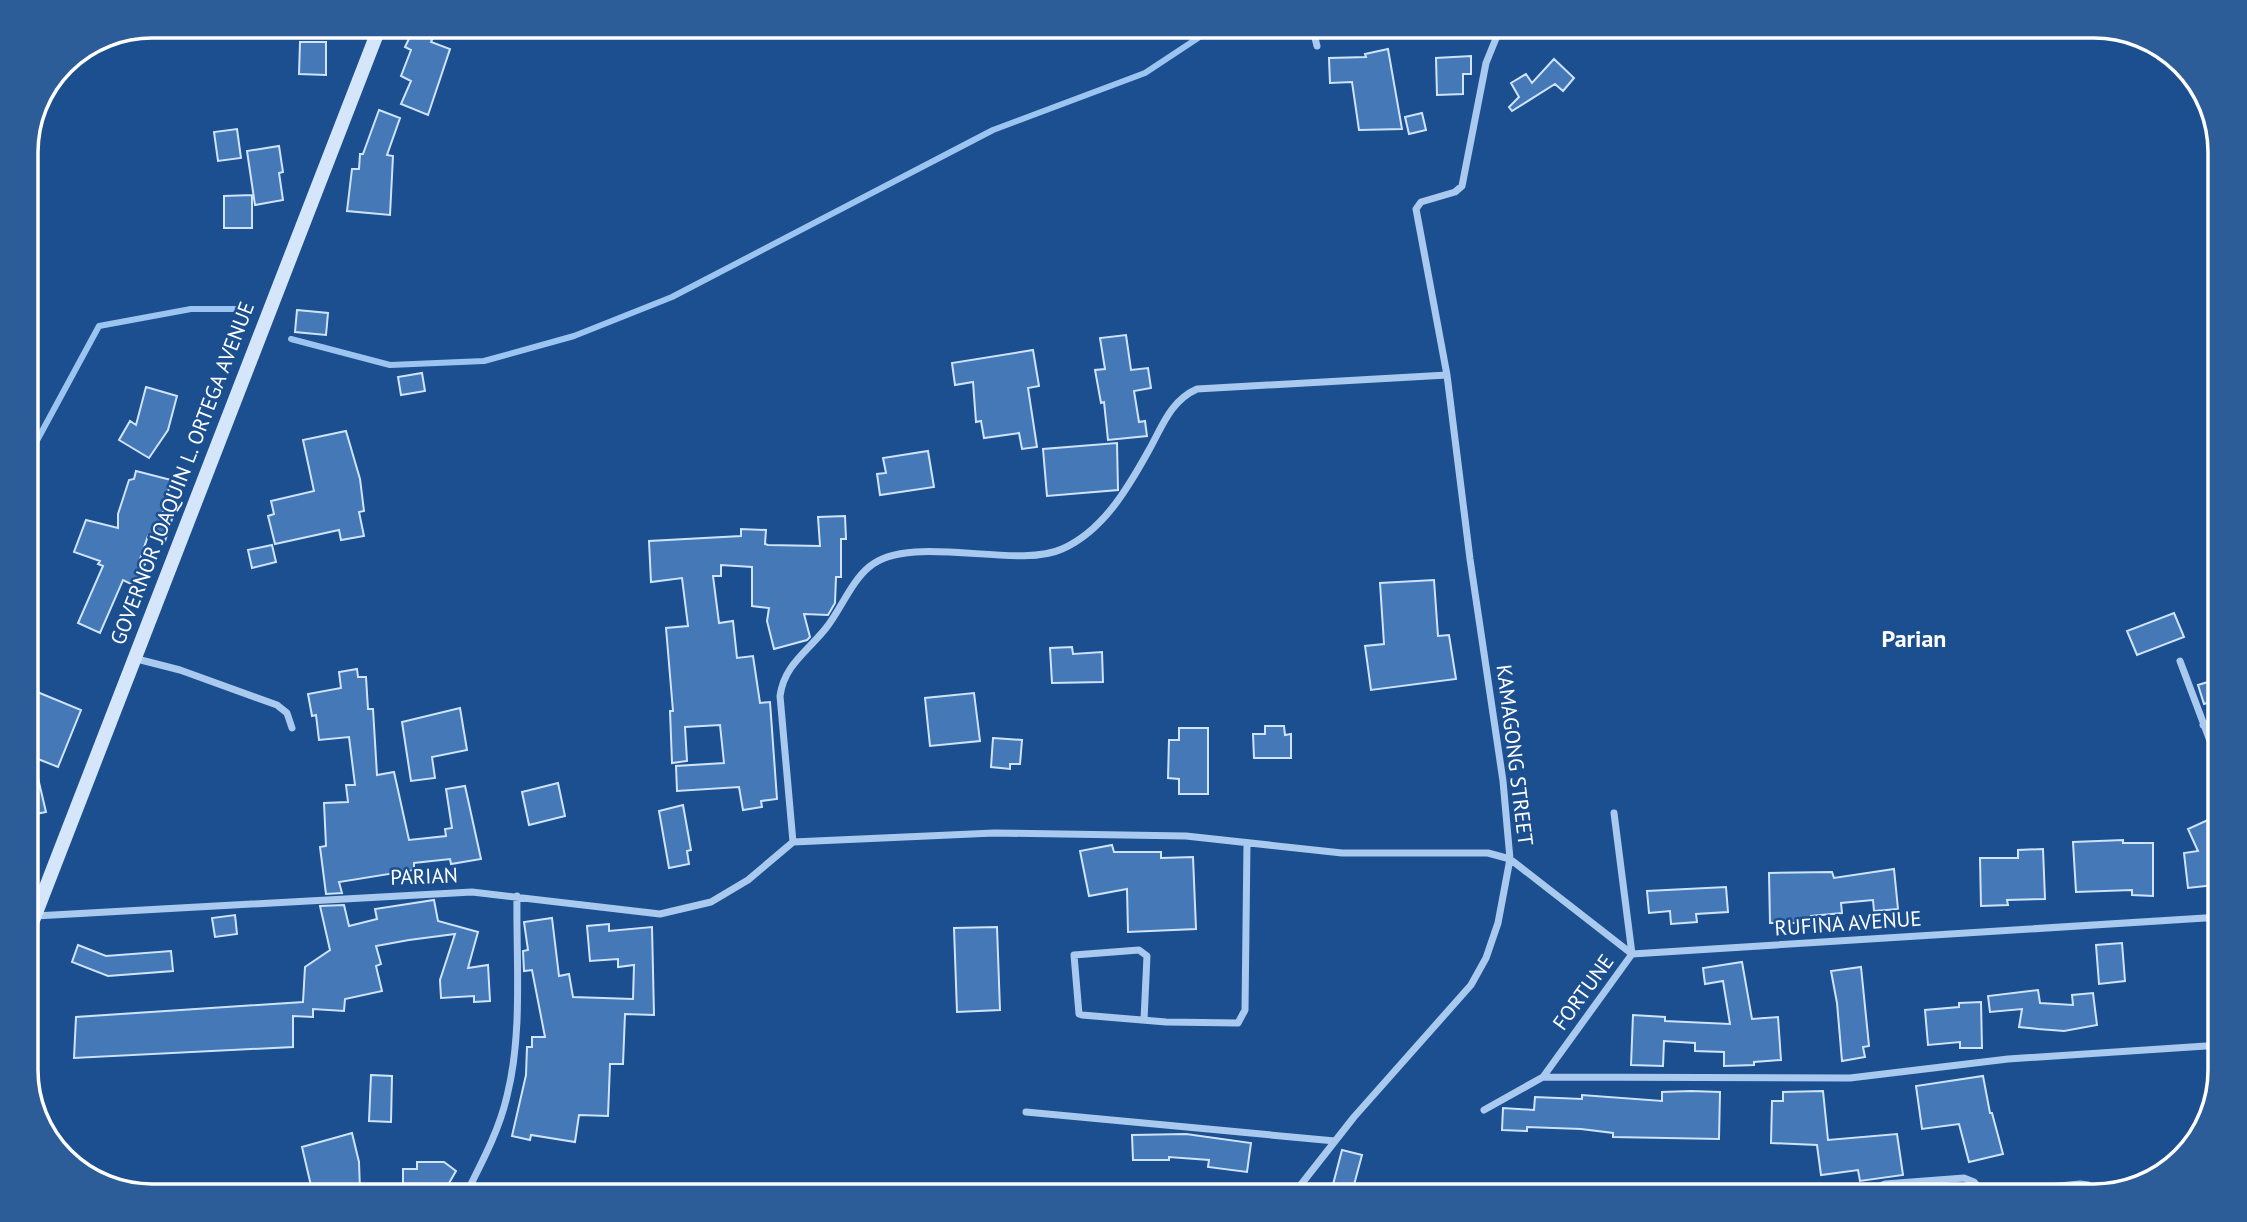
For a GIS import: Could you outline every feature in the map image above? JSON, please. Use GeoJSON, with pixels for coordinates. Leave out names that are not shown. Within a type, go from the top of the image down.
{"type":"FeatureCollection","features":[{"type":"Feature","properties":{"kind":"main road","name":"GOVERNOR JOAQUIN L. ORTEGA AVENUE"},"geometry":{"type":"LineString","coordinates":[[39,903],[375,38]]}},
{"type":"Feature","properties":{"kind":"street"},"geometry":{"type":"LineString","coordinates":[[1315,38],[1317,46]]}},
{"type":"Feature","properties":{"kind":"street","name":"KAMAGONG STREET"},"geometry":{"type":"LineString","coordinates":[[1301,1184],[1335,1141],[1471,985],[1486,958],[1498,923],[1510,859],[1503,781],[1470,559],[1447,374],[1416,209],[1421,202],[1455,192],[1462,186],[1486,64],[1496,38]]}},
{"type":"Feature","properties":{"kind":"street"},"geometry":{"type":"LineString","coordinates":[[1447,374],[1196,389],[1173,406],[1133,478],[1113,507],[1079,540],[1063,549],[1040,555],[938,552],[892,555],[871,565],[818,638],[785,673],[781,684],[793,842],[994,833],[1186,836],[1331,853],[1488,853],[1510,859],[1632,954]]}},
{"type":"Feature","properties":{"kind":"street"},"geometry":{"type":"LineString","coordinates":[[132,658],[180,670],[268,701],[287,713],[292,728]]}},
{"type":"Feature","properties":{"kind":"street"},"geometry":{"type":"LineString","coordinates":[[2180,661],[2208,738]]}},
{"type":"Feature","properties":{"kind":"street"},"geometry":{"type":"LineString","coordinates":[[2203,725],[2208,724]]}},
{"type":"Feature","properties":{"kind":"street","name":"FORTUNE"},"geometry":{"type":"LineString","coordinates":[[1484,1110],[1544,1077],[1632,954],[1614,813]]}},
{"type":"Feature","properties":{"kind":"street","name":"PARIAN"},"geometry":{"type":"LineString","coordinates":[[39,916],[426,893],[517,896],[660,914],[711,902],[748,880],[793,842]]}},
{"type":"Feature","properties":{"kind":"street"},"geometry":{"type":"LineString","coordinates":[[1144,1020],[1147,956],[1144,952],[1139,950],[1073,955],[1077,1012],[1144,1020],[1238,1023],[1243,1017],[1247,843]]}},
{"type":"Feature","properties":{"kind":"street"},"geometry":{"type":"LineString","coordinates":[[471,1184],[486,1153],[507,1096],[514,1044],[517,896]]}},
{"type":"Feature","properties":{"kind":"street","name":"RUFINA AVENUE"},"geometry":{"type":"LineString","coordinates":[[1632,954],[2208,918]]}},
{"type":"Feature","properties":{"kind":"street"},"geometry":{"type":"LineString","coordinates":[[1544,1077],[1850,1078],[2008,1059],[2208,1046]]}},
{"type":"Feature","properties":{"kind":"street"},"geometry":{"type":"LineString","coordinates":[[1026,1112],[1335,1141]]}},
{"type":"Feature","properties":{"kind":"street"},"geometry":{"type":"LineString","coordinates":[[1885,1184],[1964,1178],[1976,1184]]}},
{"type":"Feature","properties":{"kind":"building"},"geometry":{"type":"Polygon","coordinates":[[[409,38],[433,38],[431,42],[450,49],[428,115],[401,104],[411,81],[401,76],[411,50],[405,47],[409,38]]]}},
{"type":"Feature","properties":{"kind":"building"},"geometry":{"type":"Polygon","coordinates":[[[300,42],[326,42],[326,75],[299,74],[300,42]]]}},
{"type":"Feature","properties":{"kind":"building"},"geometry":{"type":"Polygon","coordinates":[[[1388,49],[1402,129],[1359,130],[1352,82],[1330,83],[1329,58],[1366,57],[1365,54],[1388,49]]]}},
{"type":"Feature","properties":{"kind":"building"},"geometry":{"type":"Polygon","coordinates":[[[1471,56],[1471,74],[1463,74],[1463,94],[1437,95],[1436,58],[1471,56]]]}},
{"type":"Feature","properties":{"kind":"building"},"geometry":{"type":"Polygon","coordinates":[[[1554,59],[1574,78],[1563,91],[1555,84],[1512,111],[1509,107],[1519,97],[1511,83],[1526,74],[1532,83],[1554,59]]]}},
{"type":"Feature","properties":{"kind":"building"},"geometry":{"type":"Polygon","coordinates":[[[379,110],[400,118],[387,155],[393,156],[390,215],[347,211],[352,169],[359,169],[360,154],[363,154],[379,110]]]}},
{"type":"Feature","properties":{"kind":"building"},"geometry":{"type":"Polygon","coordinates":[[[1422,113],[1426,130],[1409,134],[1405,117],[1422,113]]]}},
{"type":"Feature","properties":{"kind":"building"},"geometry":{"type":"Polygon","coordinates":[[[237,129],[241,158],[218,161],[214,132],[237,129]]]}},
{"type":"Feature","properties":{"kind":"building"},"geometry":{"type":"Polygon","coordinates":[[[279,146],[283,200],[255,205],[247,151],[279,146]]]}},
{"type":"Feature","properties":{"kind":"building"},"geometry":{"type":"Polygon","coordinates":[[[252,195],[252,228],[224,228],[224,196],[252,195]]]}},
{"type":"Feature","properties":{"kind":"building"},"geometry":{"type":"Polygon","coordinates":[[[297,310],[328,313],[326,335],[295,332],[297,310]]]}},
{"type":"Feature","properties":{"kind":"building"},"geometry":{"type":"Polygon","coordinates":[[[1126,335],[1131,370],[1148,368],[1151,388],[1134,391],[1139,422],[1145,421],[1147,436],[1108,440],[1104,402],[1101,403],[1095,370],[1105,369],[1100,338],[1126,335]]]}},
{"type":"Feature","properties":{"kind":"building"},"geometry":{"type":"Polygon","coordinates":[[[1033,350],[1039,386],[1028,388],[1037,447],[1022,449],[1019,433],[984,438],[981,421],[976,422],[973,382],[955,385],[952,363],[1033,350]]]}},
{"type":"Feature","properties":{"kind":"building"},"geometry":{"type":"Polygon","coordinates":[[[422,373],[425,391],[401,395],[398,377],[422,373]]]}},
{"type":"Feature","properties":{"kind":"building"},"geometry":{"type":"Polygon","coordinates":[[[146,387],[177,396],[168,430],[149,458],[119,440],[130,421],[136,425],[146,387]]]}},
{"type":"Feature","properties":{"kind":"building"},"geometry":{"type":"Polygon","coordinates":[[[346,431],[360,479],[364,511],[359,512],[364,536],[341,540],[339,530],[275,544],[268,516],[274,514],[271,501],[314,491],[303,440],[346,431]]]}},
{"type":"Feature","properties":{"kind":"building"},"geometry":{"type":"Polygon","coordinates":[[[1117,443],[1118,490],[1047,496],[1043,449],[1117,443]]]}},
{"type":"Feature","properties":{"kind":"building"},"geometry":{"type":"Polygon","coordinates":[[[928,451],[934,487],[880,495],[877,474],[886,473],[883,458],[928,451]]]}},
{"type":"Feature","properties":{"kind":"building"},"geometry":{"type":"Polygon","coordinates":[[[136,471],[171,480],[162,516],[172,519],[165,541],[148,536],[139,562],[145,564],[135,586],[123,580],[100,633],[78,623],[103,566],[98,564],[100,561],[74,552],[86,520],[118,528],[118,514],[129,480],[134,479],[136,471]]]}},
{"type":"Feature","properties":{"kind":"building"},"geometry":{"type":"Polygon","coordinates":[[[845,516],[846,539],[841,539],[841,577],[836,577],[835,603],[828,615],[804,614],[810,637],[807,640],[774,649],[767,621],[769,608],[752,606],[752,567],[721,565],[721,576],[713,576],[719,623],[733,621],[737,658],[753,656],[760,703],[770,702],[777,799],[761,801],[762,807],[743,810],[739,787],[677,791],[676,766],[724,763],[720,725],[685,727],[687,761],[672,763],[670,711],[673,711],[666,628],[688,626],[682,578],[651,582],[649,541],[741,536],[741,529],[766,530],[765,544],[768,545],[820,546],[818,517],[845,516]]]}},
{"type":"Feature","properties":{"kind":"building"},"geometry":{"type":"Polygon","coordinates":[[[272,545],[276,562],[252,568],[248,550],[272,545]]]}},
{"type":"Feature","properties":{"kind":"building"},"geometry":{"type":"Polygon","coordinates":[[[1434,580],[1438,636],[1449,635],[1456,679],[1371,690],[1365,646],[1384,644],[1380,583],[1434,580]]]}},
{"type":"Feature","properties":{"kind":"building"},"geometry":{"type":"Polygon","coordinates":[[[2174,613],[2184,637],[2137,655],[2127,631],[2174,613]]]}},
{"type":"Feature","properties":{"kind":"building"},"geometry":{"type":"Polygon","coordinates":[[[1072,647],[1073,654],[1102,652],[1103,682],[1052,683],[1050,648],[1072,647]]]}},
{"type":"Feature","properties":{"kind":"building"},"geometry":{"type":"Polygon","coordinates":[[[357,669],[358,677],[366,677],[368,709],[373,709],[377,775],[394,772],[409,840],[446,836],[445,829],[452,828],[446,789],[465,786],[481,859],[451,864],[450,859],[414,863],[414,870],[339,882],[342,893],[326,894],[320,847],[326,846],[324,803],[348,802],[346,785],[355,785],[349,737],[319,740],[316,715],[312,716],[308,694],[341,688],[339,672],[357,669]]]}},
{"type":"Feature","properties":{"kind":"building"},"geometry":{"type":"Polygon","coordinates":[[[2208,682],[2208,703],[2204,704],[2198,685],[2208,682]]]}},
{"type":"Feature","properties":{"kind":"building"},"geometry":{"type":"Polygon","coordinates":[[[39,693],[81,710],[58,767],[39,759],[39,693]]]}},
{"type":"Feature","properties":{"kind":"building"},"geometry":{"type":"Polygon","coordinates":[[[974,693],[980,741],[930,746],[925,698],[974,693]]]}},
{"type":"Feature","properties":{"kind":"building"},"geometry":{"type":"Polygon","coordinates":[[[460,708],[467,750],[432,757],[435,778],[411,781],[402,722],[460,708]]]}},
{"type":"Feature","properties":{"kind":"building"},"geometry":{"type":"Polygon","coordinates":[[[1265,726],[1284,726],[1285,735],[1291,734],[1291,758],[1254,758],[1253,734],[1265,734],[1265,726]]]}},
{"type":"Feature","properties":{"kind":"building"},"geometry":{"type":"Polygon","coordinates":[[[1179,728],[1208,728],[1208,794],[1179,794],[1179,779],[1168,778],[1169,740],[1179,740],[1179,728]]]}},
{"type":"Feature","properties":{"kind":"building"},"geometry":{"type":"Polygon","coordinates":[[[993,738],[1022,740],[1020,764],[1010,764],[1010,769],[991,767],[993,738]]]}},
{"type":"Feature","properties":{"kind":"building"},"geometry":{"type":"Polygon","coordinates":[[[39,782],[46,812],[39,813],[39,782]]]}},
{"type":"Feature","properties":{"kind":"building"},"geometry":{"type":"Polygon","coordinates":[[[558,783],[565,816],[529,825],[522,792],[558,783]]]}},
{"type":"Feature","properties":{"kind":"building"},"geometry":{"type":"Polygon","coordinates":[[[683,805],[691,850],[687,851],[689,864],[669,868],[659,811],[683,805]]]}},
{"type":"Feature","properties":{"kind":"building"},"geometry":{"type":"Polygon","coordinates":[[[2208,820],[2208,886],[2188,888],[2184,853],[2198,851],[2188,829],[2208,820]]]}},
{"type":"Feature","properties":{"kind":"building"},"geometry":{"type":"Polygon","coordinates":[[[2123,840],[2123,843],[2153,843],[2153,896],[2132,895],[2132,890],[2076,892],[2073,842],[2123,840]]]}},
{"type":"Feature","properties":{"kind":"building"},"geometry":{"type":"Polygon","coordinates":[[[1112,845],[1114,852],[1161,852],[1161,858],[1193,857],[1196,929],[1128,932],[1127,889],[1089,896],[1080,851],[1112,845]]]}},
{"type":"Feature","properties":{"kind":"building"},"geometry":{"type":"Polygon","coordinates":[[[2043,849],[2045,899],[2007,900],[2008,905],[1981,906],[1980,858],[2018,858],[2018,850],[2043,849]]]}},
{"type":"Feature","properties":{"kind":"building"},"geometry":{"type":"Polygon","coordinates":[[[1894,869],[1898,909],[1874,911],[1873,900],[1841,903],[1842,913],[1811,916],[1811,923],[1770,923],[1769,873],[1832,872],[1834,878],[1894,869]]]}},
{"type":"Feature","properties":{"kind":"building"},"geometry":{"type":"Polygon","coordinates":[[[1726,887],[1728,912],[1696,914],[1697,922],[1671,924],[1670,911],[1649,913],[1647,891],[1726,887]]]}},
{"type":"Feature","properties":{"kind":"building"},"geometry":{"type":"Polygon","coordinates":[[[434,900],[438,921],[478,932],[468,968],[488,965],[490,1001],[474,1002],[474,996],[441,998],[440,980],[455,934],[409,940],[376,946],[381,964],[376,966],[382,991],[345,999],[344,1011],[313,1009],[313,1017],[293,1016],[293,1047],[74,1058],[76,1017],[303,1002],[305,967],[330,950],[320,906],[344,905],[349,926],[377,919],[375,909],[434,900]]]}},
{"type":"Feature","properties":{"kind":"building"},"geometry":{"type":"Polygon","coordinates":[[[235,915],[237,934],[215,937],[212,918],[235,915]]]}},
{"type":"Feature","properties":{"kind":"building"},"geometry":{"type":"Polygon","coordinates":[[[552,918],[559,976],[569,974],[573,997],[633,999],[634,965],[618,967],[618,959],[590,961],[587,926],[609,924],[609,931],[652,927],[654,1015],[625,1014],[623,1064],[610,1064],[608,1116],[579,1115],[575,1142],[531,1135],[530,1140],[512,1136],[526,1075],[527,1047],[532,1047],[532,1037],[545,1037],[532,970],[524,971],[523,951],[528,950],[524,922],[552,918]]]}},
{"type":"Feature","properties":{"kind":"building"},"geometry":{"type":"Polygon","coordinates":[[[997,927],[1000,1010],[957,1012],[954,928],[997,927]]]}},
{"type":"Feature","properties":{"kind":"building"},"geometry":{"type":"Polygon","coordinates":[[[2122,943],[2125,981],[2099,984],[2096,945],[2122,943]]]}},
{"type":"Feature","properties":{"kind":"building"},"geometry":{"type":"Polygon","coordinates":[[[78,945],[106,956],[171,951],[173,971],[108,976],[72,962],[78,945]]]}},
{"type":"Feature","properties":{"kind":"building"},"geometry":{"type":"Polygon","coordinates":[[[1742,962],[1752,1019],[1778,1017],[1781,1060],[1754,1062],[1754,1065],[1724,1066],[1724,1052],[1695,1051],[1695,1043],[1664,1041],[1663,1066],[1631,1065],[1633,1015],[1665,1017],[1665,1021],[1730,1024],[1723,981],[1705,984],[1703,968],[1742,962]]]}},
{"type":"Feature","properties":{"kind":"building"},"geometry":{"type":"Polygon","coordinates":[[[1861,967],[1869,1046],[1863,1047],[1865,1057],[1842,1061],[1831,971],[1861,967]]]}},
{"type":"Feature","properties":{"kind":"building"},"geometry":{"type":"Polygon","coordinates":[[[2038,990],[2040,1003],[2073,1005],[2072,995],[2093,993],[2097,1025],[2064,1031],[2019,1027],[2022,1009],[1990,1012],[1988,996],[2038,990]]]}},
{"type":"Feature","properties":{"kind":"building"},"geometry":{"type":"Polygon","coordinates":[[[1981,1002],[1982,1048],[1960,1048],[1960,1042],[1928,1045],[1925,1010],[1959,1007],[1959,1003],[1981,1002]]]}},
{"type":"Feature","properties":{"kind":"building"},"geometry":{"type":"Polygon","coordinates":[[[371,1075],[392,1076],[391,1122],[369,1121],[371,1075]]]}},
{"type":"Feature","properties":{"kind":"building"},"geometry":{"type":"Polygon","coordinates":[[[1983,1076],[1990,1113],[2003,1154],[1969,1162],[1959,1124],[1922,1129],[1916,1086],[1983,1076]]]}},
{"type":"Feature","properties":{"kind":"building"},"geometry":{"type":"Polygon","coordinates":[[[1823,1091],[1828,1140],[1897,1134],[1903,1175],[1860,1181],[1858,1170],[1821,1175],[1817,1145],[1771,1143],[1772,1101],[1783,1101],[1783,1092],[1823,1091]]]}},
{"type":"Feature","properties":{"kind":"building"},"geometry":{"type":"Polygon","coordinates":[[[1662,1092],[1720,1092],[1719,1139],[1613,1137],[1613,1133],[1581,1129],[1527,1127],[1527,1131],[1502,1130],[1503,1108],[1534,1110],[1535,1097],[1582,1099],[1582,1095],[1662,1101],[1662,1092]]]}},
{"type":"Feature","properties":{"kind":"building"},"geometry":{"type":"Polygon","coordinates":[[[352,1133],[359,1162],[360,1184],[311,1184],[302,1147],[352,1133]]]}},
{"type":"Feature","properties":{"kind":"building"},"geometry":{"type":"Polygon","coordinates":[[[1186,1134],[1251,1143],[1247,1172],[1208,1167],[1209,1160],[1169,1157],[1169,1160],[1133,1160],[1132,1135],[1186,1134]]]}},
{"type":"Feature","properties":{"kind":"building"},"geometry":{"type":"Polygon","coordinates":[[[1342,1150],[1362,1155],[1354,1184],[1333,1184],[1342,1150]]]}},
{"type":"Feature","properties":{"kind":"building"},"geometry":{"type":"Polygon","coordinates":[[[417,1162],[444,1162],[456,1171],[448,1184],[403,1184],[403,1169],[417,1169],[417,1162]]]}},
{"type":"Feature","properties":{"kind":"waterway"},"geometry":{"type":"LineString","coordinates":[[291,339],[390,365],[484,361],[574,336],[672,297],[993,130],[1145,73],[1198,38]]}},
{"type":"Feature","properties":{"kind":"waterway"},"geometry":{"type":"LineString","coordinates":[[39,437],[99,326],[191,309],[245,309]]}},
{"type":"Feature","properties":{"kind":"district","name":"Parian"},"geometry":{"type":"Point","coordinates":[1914,638]}}]}
